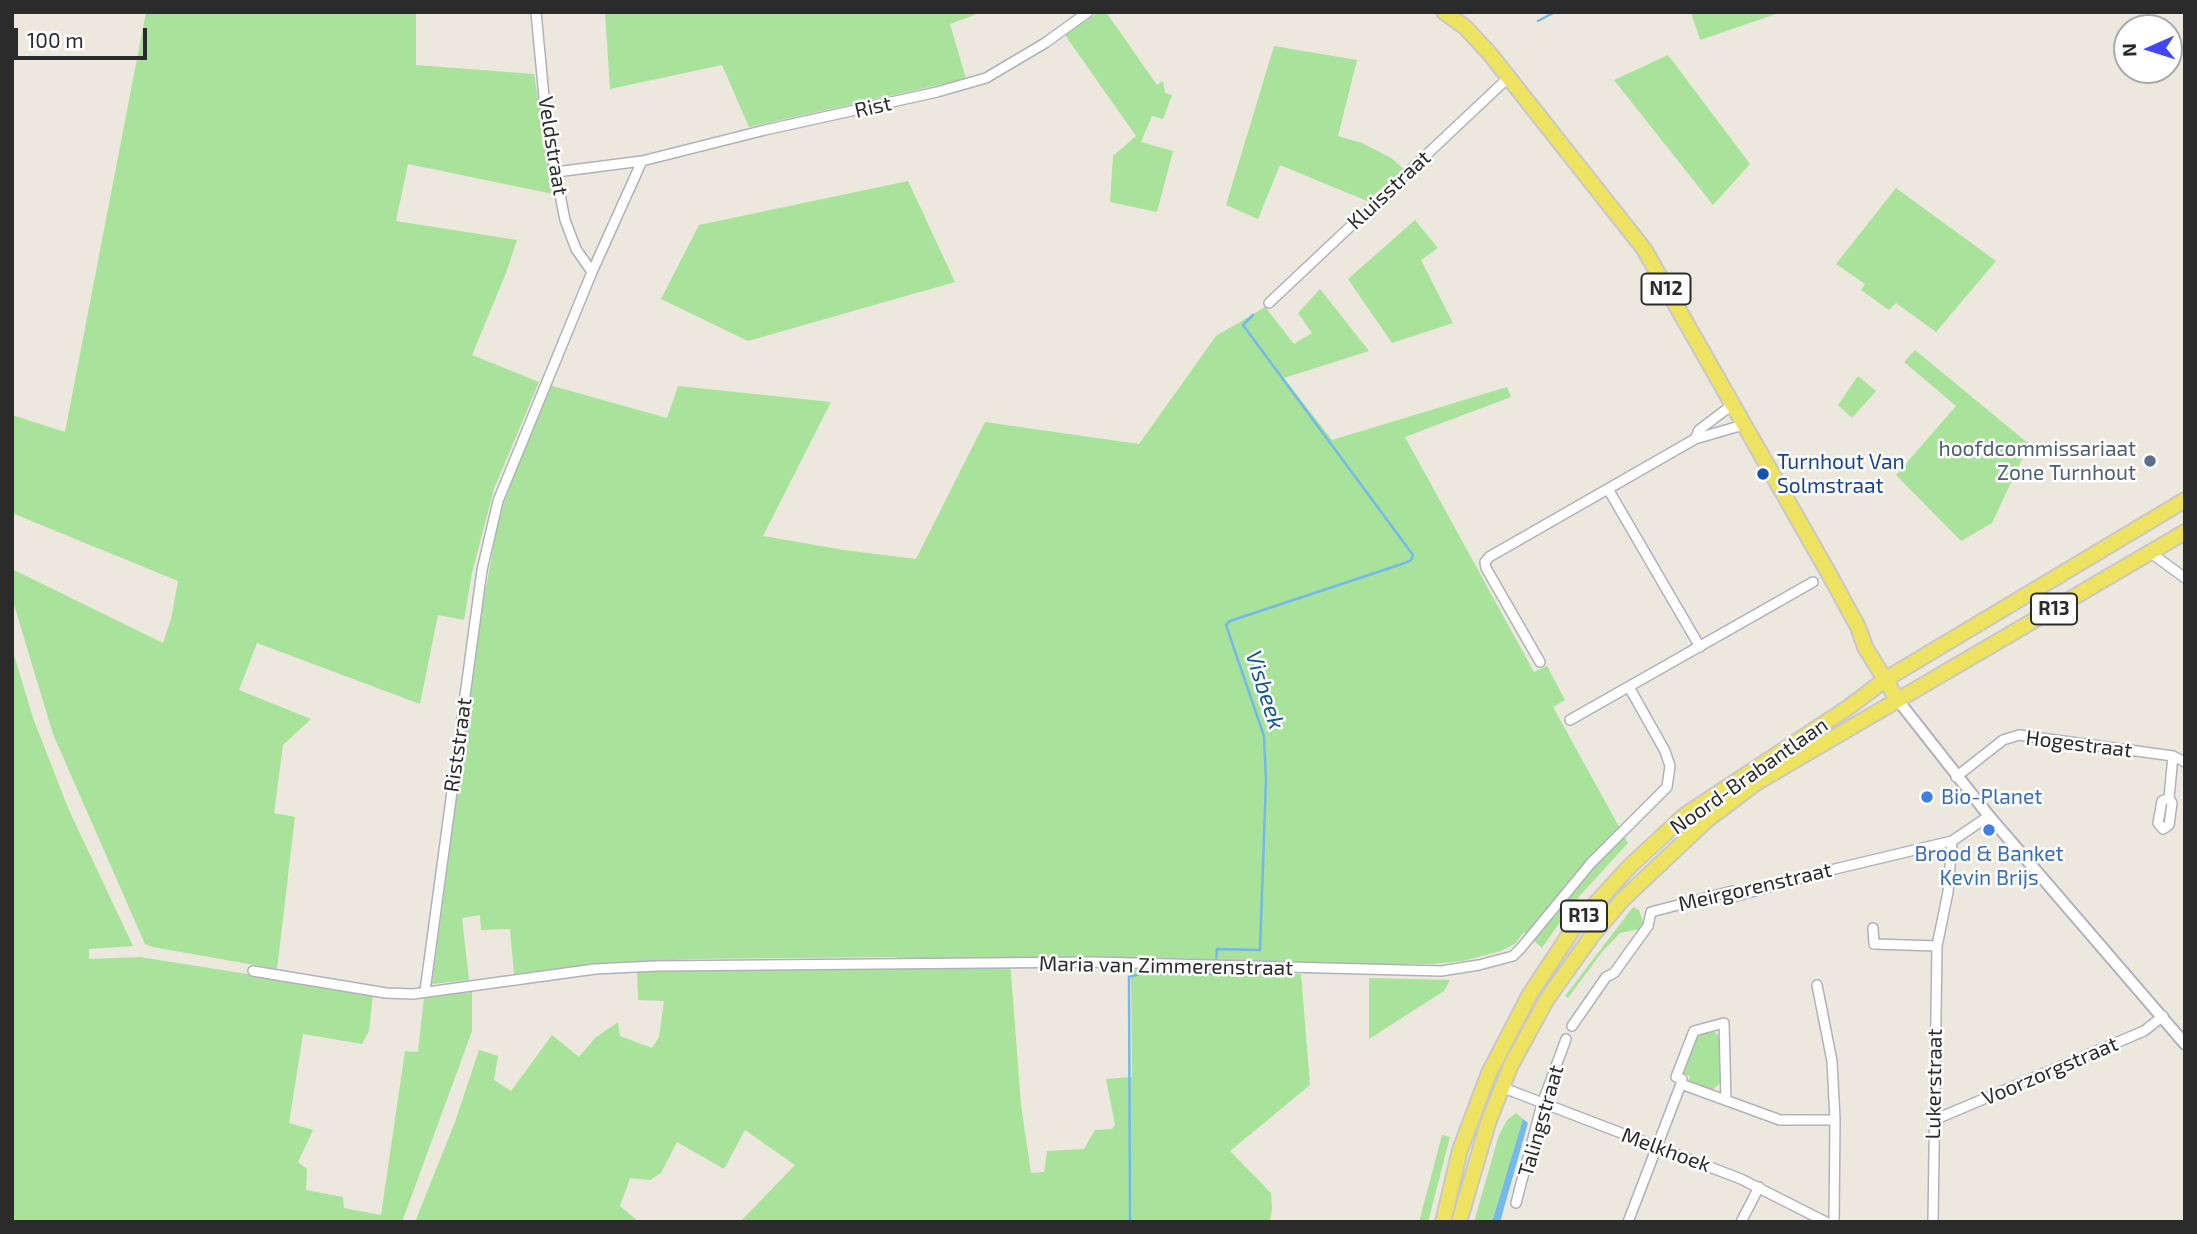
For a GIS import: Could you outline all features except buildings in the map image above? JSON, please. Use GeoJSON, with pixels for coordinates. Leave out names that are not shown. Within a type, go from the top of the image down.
{"type":"FeatureCollection","features":[{"type":"Feature","properties":{"kind":"main road","name":"N12"},"geometry":{"type":"LineString","coordinates":[[1444,12],[1476,38],[1509,77],[1644,249],[1858,627],[1865,647],[1897,699]]}},
{"type":"Feature","properties":{"kind":"main road","name":"Noord-Brabantlaan"},"geometry":{"type":"LineString","coordinates":[[1443,1222],[1460,1150],[1489,1073],[1530,994],[1575,926],[1629,867],[1685,815],[1849,707],[1886,679],[2185,500]]}},
{"type":"Feature","properties":{"kind":"main road","name":"Noord-Brabantlaan"},"geometry":{"type":"LineString","coordinates":[[1460,1222],[1501,1087],[1547,999],[1591,937],[1620,902],[1707,820],[1756,783],[2185,531]]}},
{"type":"Feature","properties":{"kind":"street","name":"Veldstraat"},"geometry":{"type":"LineString","coordinates":[[536,12],[547,129],[565,220],[576,249],[592,272]]}},
{"type":"Feature","properties":{"kind":"street","name":"Rist"},"geometry":{"type":"LineString","coordinates":[[556,172],[642,161],[765,130],[937,92],[986,78],[1045,43],[1088,12]]}},
{"type":"Feature","properties":{"kind":"street","name":"Kluisstraat"},"geometry":{"type":"LineString","coordinates":[[1269,303],[1509,77]]}},
{"type":"Feature","properties":{"kind":"street"},"geometry":{"type":"LineString","coordinates":[[592,272],[642,161]]}},
{"type":"Feature","properties":{"kind":"street","name":"Riststraat"},"geometry":{"type":"LineString","coordinates":[[425,991],[482,570],[498,501],[592,272]]}},
{"type":"Feature","properties":{"kind":"street"},"geometry":{"type":"LineString","coordinates":[[1695,439],[1699,430],[1732,405]]}},
{"type":"Feature","properties":{"kind":"street"},"geometry":{"type":"LineString","coordinates":[[1540,662],[1486,568],[1485,562],[1489,557],[1695,439],[1743,425]]}},
{"type":"Feature","properties":{"kind":"street"},"geometry":{"type":"LineString","coordinates":[[1608,489],[1700,648]]}},
{"type":"Feature","properties":{"kind":"street"},"geometry":{"type":"LineString","coordinates":[[2151,552],[2185,578]]}},
{"type":"Feature","properties":{"kind":"street"},"geometry":{"type":"LineString","coordinates":[[1570,720],[1813,582]]}},
{"type":"Feature","properties":{"kind":"street","name":"Maria van Zimmerenstraat"},"geometry":{"type":"LineString","coordinates":[[425,991],[594,970],[656,966],[1093,962],[1441,971],[1479,965],[1513,956],[1591,863],[1667,787],[1670,766],[1665,751],[1629,687]]}},
{"type":"Feature","properties":{"kind":"street"},"geometry":{"type":"LineString","coordinates":[[1897,699],[1956,777],[2185,1043]]}},
{"type":"Feature","properties":{"kind":"street","name":"Hogestraat"},"geometry":{"type":"LineString","coordinates":[[1956,777],[2003,740],[2019,735],[2173,756],[2185,762]]}},
{"type":"Feature","properties":{"kind":"street"},"geometry":{"type":"LineString","coordinates":[[2169,798],[2173,756]]}},
{"type":"Feature","properties":{"kind":"street","name":"Meirgorenstraat"},"geometry":{"type":"LineString","coordinates":[[1572,1026],[1648,926],[1651,912],[1732,891],[1733,897],[1952,841],[1989,816]]}},
{"type":"Feature","properties":{"kind":"street","name":"Lukerstraat"},"geometry":{"type":"LineString","coordinates":[[1933,1222],[1937,946],[1948,892],[1952,841]]}},
{"type":"Feature","properties":{"kind":"street"},"geometry":{"type":"LineString","coordinates":[[1873,928],[1872,948],[1937,946]]}},
{"type":"Feature","properties":{"kind":"street"},"geometry":{"type":"LineString","coordinates":[[253,971],[386,993],[413,994],[425,991]]}},
{"type":"Feature","properties":{"kind":"street"},"geometry":{"type":"LineString","coordinates":[[1817,985],[1832,1061],[1835,1120],[1834,1222]]}},
{"type":"Feature","properties":{"kind":"street","name":"Voorzorgstraat"},"geometry":{"type":"LineString","coordinates":[[1934,1120],[2144,1031],[2163,1016]]}},
{"type":"Feature","properties":{"kind":"street"},"geometry":{"type":"LineString","coordinates":[[1628,1222],[1681,1084],[1682,1079],[1676,1077],[1693,1031],[1724,1023],[1726,1100]]}},
{"type":"Feature","properties":{"kind":"street","name":"Talingstraat"},"geometry":{"type":"LineString","coordinates":[[1516,1203],[1542,1104],[1566,1039]]}},
{"type":"Feature","properties":{"kind":"street"},"geometry":{"type":"LineString","coordinates":[[1681,1084],[1780,1120],[1835,1120]]}},
{"type":"Feature","properties":{"kind":"street","name":"Melkhoek"},"geometry":{"type":"LineString","coordinates":[[1501,1087],[1759,1187],[1826,1222]]}},
{"type":"Feature","properties":{"kind":"street"},"geometry":{"type":"LineString","coordinates":[[1741,1222],[1759,1187]]}},
{"type":"Feature","properties":{"kind":"green space"},"geometry":{"type":"Polygon","coordinates":[[[146,12],[416,12],[416,65],[534,74],[553,194],[408,164],[396,221],[517,240],[472,355],[539,382],[494,489],[472,573],[464,620],[438,615],[420,704],[257,643],[239,690],[311,719],[283,745],[274,813],[295,817],[277,969],[145,944],[53,734],[12,598],[12,569],[163,643],[171,619],[178,581],[12,513],[12,415],[65,432],[146,12]]]}},
{"type":"Feature","properties":{"kind":"green space"},"geometry":{"type":"Polygon","coordinates":[[[605,12],[982,12],[950,24],[966,79],[749,127],[722,65],[610,89],[605,12]]]}},
{"type":"Feature","properties":{"kind":"green space"},"geometry":{"type":"Polygon","coordinates":[[[1099,12],[1106,12],[1157,85],[1163,81],[1165,93],[1172,95],[1163,119],[1152,116],[1141,142],[1173,151],[1157,212],[1110,202],[1113,156],[1136,136],[1065,35],[1099,12]]]}},
{"type":"Feature","properties":{"kind":"green space"},"geometry":{"type":"Polygon","coordinates":[[[1691,12],[1782,12],[1700,40],[1691,12]]]}},
{"type":"Feature","properties":{"kind":"green space"},"geometry":{"type":"Polygon","coordinates":[[[1274,46],[1357,60],[1338,136],[1362,143],[1391,158],[1404,169],[1367,201],[1280,165],[1258,219],[1226,205],[1274,46]]]}},
{"type":"Feature","properties":{"kind":"green space"},"geometry":{"type":"Polygon","coordinates":[[[1668,55],[1750,164],[1713,205],[1614,80],[1668,55]]]}},
{"type":"Feature","properties":{"kind":"green space"},"geometry":{"type":"Polygon","coordinates":[[[908,181],[955,282],[748,341],[661,299],[699,225],[908,181]]]}},
{"type":"Feature","properties":{"kind":"green space"},"geometry":{"type":"Polygon","coordinates":[[[1896,188],[1996,261],[1936,332],[1896,303],[1889,310],[1861,290],[1865,284],[1836,264],[1896,188]]]}},
{"type":"Feature","properties":{"kind":"green space"},"geometry":{"type":"Polygon","coordinates":[[[1415,220],[1438,248],[1421,260],[1453,323],[1392,343],[1348,279],[1415,220]]]}},
{"type":"Feature","properties":{"kind":"green space"},"geometry":{"type":"Polygon","coordinates":[[[1320,289],[1369,351],[1284,378],[1332,440],[1507,387],[1511,397],[1405,437],[1534,672],[1547,666],[1565,700],[1553,707],[1628,843],[1574,902],[1542,948],[1524,932],[1516,943],[1501,951],[1463,961],[1432,964],[1137,957],[1010,960],[1021,1105],[1031,1173],[1044,1172],[1047,1151],[1084,1149],[1095,1130],[1112,1129],[1115,1125],[1106,1079],[1132,1077],[1131,969],[1301,974],[1310,1085],[1230,1151],[1271,1193],[1270,1222],[740,1222],[795,1165],[745,1130],[724,1169],[677,1142],[661,1173],[650,1180],[630,1178],[620,1206],[639,1222],[415,1222],[455,1122],[479,1050],[498,1056],[494,1080],[511,1091],[552,1035],[579,1057],[595,1038],[618,1022],[620,1036],[652,1048],[659,1037],[664,1001],[638,1000],[637,971],[900,969],[897,957],[694,959],[608,963],[514,974],[510,929],[481,930],[480,915],[462,918],[469,980],[432,984],[480,621],[499,516],[549,385],[667,418],[678,386],[831,402],[763,536],[916,559],[985,422],[1139,444],[1216,336],[1265,307],[1294,344],[1312,333],[1298,313],[1320,289]]]}},
{"type":"Feature","properties":{"kind":"green space"},"geometry":{"type":"Polygon","coordinates":[[[1915,350],[2029,444],[1992,523],[1961,541],[1896,475],[1956,406],[1904,362],[1915,350]]]}},
{"type":"Feature","properties":{"kind":"green space"},"geometry":{"type":"Polygon","coordinates":[[[1858,376],[1876,391],[1852,418],[1838,405],[1858,376]]]}},
{"type":"Feature","properties":{"kind":"green space"},"geometry":{"type":"Polygon","coordinates":[[[12,648],[33,718],[68,808],[133,946],[89,949],[89,959],[140,957],[373,994],[369,1031],[362,1044],[303,1034],[289,1123],[313,1130],[298,1162],[307,1169],[306,1190],[343,1197],[344,1208],[381,1215],[405,1051],[418,1052],[424,998],[472,992],[472,1031],[402,1222],[12,1222],[12,648]]]}},
{"type":"Feature","properties":{"kind":"green space"},"geometry":{"type":"Polygon","coordinates":[[[1633,907],[1639,910],[1645,928],[1620,933],[1602,952],[1568,998],[1565,996],[1633,907]]]}},
{"type":"Feature","properties":{"kind":"green space"},"geometry":{"type":"Polygon","coordinates":[[[1369,978],[1450,980],[1444,991],[1369,1039],[1369,978]]]}},
{"type":"Feature","properties":{"kind":"green space"},"geometry":{"type":"Polygon","coordinates":[[[1710,1030],[1722,1041],[1722,1082],[1712,1090],[1688,1081],[1690,1076],[1682,1073],[1696,1035],[1710,1030]]]}},
{"type":"Feature","properties":{"kind":"green space"},"geometry":{"type":"Polygon","coordinates":[[[1516,1113],[1523,1119],[1492,1222],[1474,1222],[1499,1135],[1507,1120],[1516,1113]]]}},
{"type":"Feature","properties":{"kind":"green space"},"geometry":{"type":"Polygon","coordinates":[[[1442,1135],[1450,1137],[1428,1222],[1419,1222],[1442,1135]]]}},
{"type":"Feature","properties":{"kind":"water"},"geometry":{"type":"Polygon","coordinates":[[[1523,1119],[1528,1123],[1500,1222],[1492,1222],[1523,1119]]]}},
{"type":"Feature","properties":{"kind":"waterway"},"geometry":{"type":"LineString","coordinates":[[1538,21],[1555,12]]}},
{"type":"Feature","properties":{"kind":"waterway","name":"Visbeek"},"geometry":{"type":"LineString","coordinates":[[1216,961],[1217,949],[1260,950],[1266,780],[1264,736],[1226,625],[1230,621],[1405,563],[1411,560],[1413,555],[1243,325],[1253,315]]}},
{"type":"Feature","properties":{"kind":"waterway","name":"Visbeek"},"geometry":{"type":"LineString","coordinates":[[1130,1222],[1129,977],[1143,973],[1216,974],[1216,968]]}},
{"type":"Feature","properties":{"kind":"place","name":"hoofdcommissariaat Zone Turnhout"},"geometry":{"type":"Point","coordinates":[2150,461]}},
{"type":"Feature","properties":{"kind":"place","name":"Turnhout Van Solmstraat"},"geometry":{"type":"Point","coordinates":[1763,474]}},
{"type":"Feature","properties":{"kind":"place","name":"Bio-Planet"},"geometry":{"type":"Point","coordinates":[1927,797]}},
{"type":"Feature","properties":{"kind":"place","name":"Brood & Banket Kevin Brijs"},"geometry":{"type":"Point","coordinates":[1989,830]}}]}
